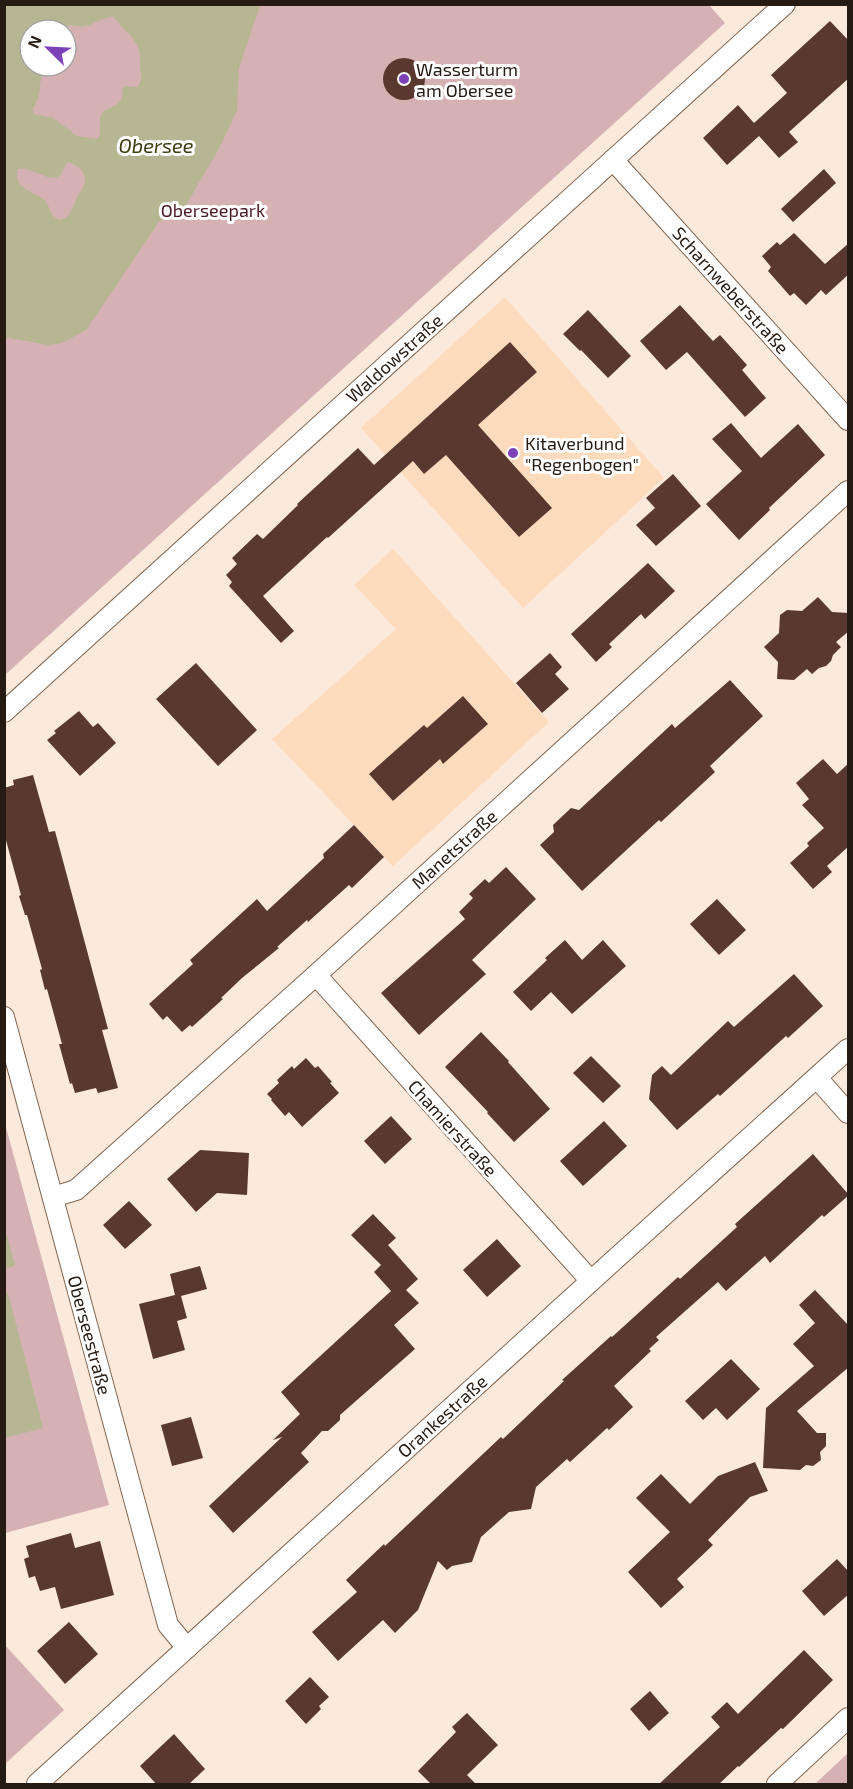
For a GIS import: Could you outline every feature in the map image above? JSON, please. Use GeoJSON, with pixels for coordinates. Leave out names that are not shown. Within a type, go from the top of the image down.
{"type":"FeatureCollection","features":[{"type":"Feature","properties":{"kind":"street","name":"Waldowstraße"},"geometry":{"type":"LineString","coordinates":[[4,712],[785,4]]}},
{"type":"Feature","properties":{"kind":"street","name":"Scharnweberstraße"},"geometry":{"type":"LineString","coordinates":[[613,160],[849,420]]}},
{"type":"Feature","properties":{"kind":"street","name":"Manetstraße"},"geometry":{"type":"LineString","coordinates":[[53,1197],[76,1190],[849,491]]}},
{"type":"Feature","properties":{"kind":"street","name":"Chamierstraße"},"geometry":{"type":"LineString","coordinates":[[316,975],[591,1281]]}},
{"type":"Feature","properties":{"kind":"street","name":"Oberseestraße"},"geometry":{"type":"LineString","coordinates":[[4,1017],[168,1625],[187,1648]]}},
{"type":"Feature","properties":{"kind":"street","name":"Orankestraße"},"geometry":{"type":"LineString","coordinates":[[37,1785],[849,1049]]}},
{"type":"Feature","properties":{"kind":"street"},"geometry":{"type":"LineString","coordinates":[[817,1078],[849,1113]]}},
{"type":"Feature","properties":{"kind":"street"},"geometry":{"type":"LineString","coordinates":[[777,1785],[849,1718]]}},
{"type":"Feature","properties":{"kind":"shaded area","name":"Kitaverbund \"Regenbogen\""},"geometry":{"type":"Polygon","coordinates":[[[505,297],[664,478],[523,608],[361,428],[505,297]]]}},
{"type":"Feature","properties":{"kind":"shaded area"},"geometry":{"type":"Polygon","coordinates":[[[393,549],[549,722],[393,866],[272,739],[396,629],[354,585],[393,549]]]}},
{"type":"Feature","properties":{"kind":"green space","name":"Oberseepark"},"geometry":{"type":"Polygon","coordinates":[[[5,5],[709,5],[725,23],[5,675],[5,5]]]}},
{"type":"Feature","properties":{"kind":"green space"},"geometry":{"type":"Polygon","coordinates":[[[4,1120],[109,1505],[5,1533],[4,1533],[4,1120]]]}},
{"type":"Feature","properties":{"kind":"green space"},"geometry":{"type":"Polygon","coordinates":[[[5,1645],[64,1710],[4,1764],[5,1645]]]}},
{"type":"Feature","properties":{"kind":"green space"},"geometry":{"type":"Polygon","coordinates":[[[848,1753],[848,1784],[815,1784],[848,1753]]]}},
{"type":"Feature","properties":{"kind":"water","name":"Obersee"},"geometry":{"type":"Polygon","coordinates":[[[5,4],[260,5],[239,68],[237,110],[220,147],[183,210],[159,222],[86,330],[62,343],[48,345],[5,337],[5,4]],[[113,17],[85,26],[78,26],[78,18],[18,18],[18,78],[41,78],[39,97],[33,108],[34,114],[53,118],[77,136],[98,139],[100,118],[103,112],[119,103],[124,86],[138,87],[141,77],[140,53],[133,39],[113,17]],[[68,162],[61,174],[51,178],[29,170],[18,169],[17,180],[20,185],[43,199],[52,214],[61,220],[71,211],[85,180],[80,169],[68,162]]]}},
{"type":"Feature","properties":{"kind":"water"},"geometry":{"type":"Polygon","coordinates":[[[5,1227],[15,1266],[4,1269],[5,1227]]]}},
{"type":"Feature","properties":{"kind":"water"},"geometry":{"type":"Polygon","coordinates":[[[8,1293],[43,1428],[5,1438],[4,1294],[8,1293]]]}},
{"type":"Feature","properties":{"kind":"building"},"geometry":{"type":"Polygon","coordinates":[[[830,21],[849,41],[849,78],[789,132],[798,142],[779,158],[759,136],[727,165],[703,138],[738,105],[754,123],[787,93],[771,75],[830,21]]]}},
{"type":"Feature","properties":{"kind":"building","name":"Wasserturm am Obersee"},"geometry":{"type":"Polygon","coordinates":[[[404,58],[412,59],[419,64],[424,71],[424,87],[419,94],[412,99],[404,100],[396,99],[389,94],[384,87],[383,79],[384,71],[389,64],[396,59],[404,58]]]}},
{"type":"Feature","properties":{"kind":"building"},"geometry":{"type":"Polygon","coordinates":[[[824,169],[836,183],[793,222],[781,209],[824,169]]]}},
{"type":"Feature","properties":{"kind":"building"},"geometry":{"type":"Polygon","coordinates":[[[794,233],[825,264],[849,243],[849,274],[826,295],[821,290],[806,305],[794,293],[790,296],[768,271],[771,267],[762,256],[777,242],[780,245],[794,233]]]}},
{"type":"Feature","properties":{"kind":"building"},"geometry":{"type":"Polygon","coordinates":[[[680,305],[713,341],[720,335],[747,365],[742,370],[766,398],[745,417],[687,352],[666,370],[640,341],[680,305]]]}},
{"type":"Feature","properties":{"kind":"building"},"geometry":{"type":"Polygon","coordinates":[[[588,310],[631,356],[608,378],[563,334],[588,310]]]}},
{"type":"Feature","properties":{"kind":"building"},"geometry":{"type":"Polygon","coordinates":[[[510,342],[537,372],[478,425],[552,508],[519,537],[446,455],[424,474],[413,461],[263,596],[294,631],[281,643],[229,586],[232,582],[226,575],[237,564],[232,558],[257,534],[263,539],[358,448],[374,465],[510,342]]]}},
{"type":"Feature","properties":{"kind":"building"},"geometry":{"type":"Polygon","coordinates":[[[731,423],[761,458],[798,424],[825,455],[739,540],[706,504],[742,471],[712,439],[731,423]]]}},
{"type":"Feature","properties":{"kind":"building"},"geometry":{"type":"Polygon","coordinates":[[[673,474],[701,506],[656,546],[636,525],[655,508],[646,498],[673,474]]]}},
{"type":"Feature","properties":{"kind":"building"},"geometry":{"type":"Polygon","coordinates":[[[648,563],[675,591],[645,619],[641,614],[609,644],[612,647],[596,662],[571,634],[648,563]]]}},
{"type":"Feature","properties":{"kind":"building"},"geometry":{"type":"Polygon","coordinates":[[[818,597],[832,612],[849,613],[849,631],[836,642],[841,647],[826,666],[812,674],[807,669],[794,680],[777,679],[778,662],[764,647],[779,633],[780,615],[787,610],[802,611],[818,597]]]}},
{"type":"Feature","properties":{"kind":"building"},"geometry":{"type":"Polygon","coordinates":[[[550,653],[562,667],[555,674],[569,689],[542,713],[516,683],[550,653]]]}},
{"type":"Feature","properties":{"kind":"building"},"geometry":{"type":"Polygon","coordinates":[[[196,663],[257,730],[218,766],[156,699],[196,663]]]}},
{"type":"Feature","properties":{"kind":"building"},"geometry":{"type":"Polygon","coordinates":[[[730,680],[763,716],[710,766],[715,772],[582,891],[540,845],[554,832],[553,825],[571,808],[579,810],[672,724],[675,728],[730,680]]]}},
{"type":"Feature","properties":{"kind":"building"},"geometry":{"type":"Polygon","coordinates":[[[463,696],[488,724],[443,764],[440,759],[393,801],[369,774],[424,725],[427,728],[463,696]]]}},
{"type":"Feature","properties":{"kind":"building"},"geometry":{"type":"Polygon","coordinates":[[[79,711],[93,727],[98,723],[116,743],[80,776],[47,740],[56,733],[54,731],[79,711]]]}},
{"type":"Feature","properties":{"kind":"building"},"geometry":{"type":"Polygon","coordinates":[[[823,759],[837,774],[849,763],[849,846],[827,866],[832,872],[813,889],[790,863],[824,828],[802,805],[809,799],[796,783],[823,759]]]}},
{"type":"Feature","properties":{"kind":"building"},"geometry":{"type":"Polygon","coordinates":[[[33,775],[49,832],[55,831],[108,1029],[102,1030],[118,1088],[98,1093],[96,1088],[75,1093],[72,1083],[70,1084],[59,1044],[62,1044],[47,989],[45,990],[40,970],[42,969],[27,915],[25,915],[19,896],[21,895],[4,833],[4,788],[14,785],[13,780],[33,775]]]}},
{"type":"Feature","properties":{"kind":"building"},"geometry":{"type":"Polygon","coordinates":[[[354,825],[384,857],[352,888],[349,885],[308,922],[307,920],[277,947],[279,948],[242,978],[192,1027],[190,1025],[182,1032],[167,1016],[163,1020],[149,1004],[193,964],[190,960],[257,899],[267,911],[324,858],[323,854],[354,825]]]}},
{"type":"Feature","properties":{"kind":"building"},"geometry":{"type":"Polygon","coordinates":[[[506,867],[536,899],[472,960],[486,974],[419,1035],[381,993],[465,919],[459,912],[473,898],[469,894],[485,879],[489,883],[506,867]]]}},
{"type":"Feature","properties":{"kind":"building"},"geometry":{"type":"Polygon","coordinates":[[[717,899],[746,930],[719,955],[690,924],[717,899]]]}},
{"type":"Feature","properties":{"kind":"building"},"geometry":{"type":"Polygon","coordinates":[[[565,940],[582,960],[603,940],[626,966],[572,1014],[551,992],[531,1011],[513,992],[565,940]]]}},
{"type":"Feature","properties":{"kind":"building"},"geometry":{"type":"Polygon","coordinates":[[[794,974],[823,1006],[720,1096],[718,1094],[677,1130],[649,1099],[652,1075],[662,1066],[671,1075],[728,1021],[734,1027],[794,974]]]}},
{"type":"Feature","properties":{"kind":"building"},"geometry":{"type":"Polygon","coordinates":[[[481,1032],[550,1109],[514,1142],[445,1067],[481,1032]]]}},
{"type":"Feature","properties":{"kind":"building"},"geometry":{"type":"Polygon","coordinates":[[[591,1056],[621,1086],[603,1103],[573,1073],[591,1056]]]}},
{"type":"Feature","properties":{"kind":"building"},"geometry":{"type":"Polygon","coordinates":[[[306,1058],[315,1068],[318,1066],[339,1093],[302,1127],[289,1112],[285,1116],[267,1094],[279,1083],[277,1080],[292,1066],[294,1069],[306,1058]]]}},
{"type":"Feature","properties":{"kind":"building"},"geometry":{"type":"Polygon","coordinates":[[[391,1116],[412,1139],[385,1164],[364,1141],[391,1116]]]}},
{"type":"Feature","properties":{"kind":"building"},"geometry":{"type":"Polygon","coordinates":[[[604,1121],[627,1146],[583,1186],[560,1161],[604,1121]]]}},
{"type":"Feature","properties":{"kind":"building"},"geometry":{"type":"Polygon","coordinates":[[[200,1150],[249,1153],[247,1195],[217,1193],[196,1212],[167,1179],[200,1150]]]}},
{"type":"Feature","properties":{"kind":"building"},"geometry":{"type":"Polygon","coordinates":[[[813,1154],[849,1195],[824,1217],[822,1215],[770,1263],[765,1256],[726,1291],[718,1282],[656,1337],[659,1340],[649,1349],[651,1351],[614,1386],[633,1407],[609,1430],[607,1428],[570,1462],[567,1459],[536,1487],[531,1509],[509,1512],[481,1537],[472,1562],[452,1566],[447,1570],[438,1561],[418,1610],[395,1633],[383,1620],[338,1661],[312,1632],[357,1592],[346,1580],[501,1437],[503,1439],[564,1381],[562,1380],[678,1277],[680,1279],[737,1227],[735,1224],[813,1154]]]}},
{"type":"Feature","properties":{"kind":"building"},"geometry":{"type":"Polygon","coordinates":[[[129,1201],[152,1225],[125,1249],[103,1225],[129,1201]]]}},
{"type":"Feature","properties":{"kind":"building"},"geometry":{"type":"Polygon","coordinates":[[[373,1214],[396,1238],[388,1245],[418,1279],[406,1290],[419,1303],[394,1325],[415,1349],[340,1415],[340,1420],[328,1431],[322,1431],[301,1453],[309,1462],[233,1533],[209,1506],[282,1437],[273,1440],[300,1414],[281,1392],[391,1291],[374,1272],[381,1265],[351,1235],[373,1214]]]}},
{"type":"Feature","properties":{"kind":"building"},"geometry":{"type":"Polygon","coordinates":[[[497,1239],[521,1266],[487,1297],[463,1270],[497,1239]]]}},
{"type":"Feature","properties":{"kind":"building"},"geometry":{"type":"Polygon","coordinates":[[[200,1266],[207,1289],[181,1296],[187,1318],[177,1321],[185,1350],[153,1359],[139,1304],[175,1295],[170,1274],[200,1266]]]}},
{"type":"Feature","properties":{"kind":"building"},"geometry":{"type":"Polygon","coordinates":[[[815,1290],[849,1326],[849,1367],[797,1411],[817,1433],[826,1433],[826,1446],[820,1452],[821,1460],[813,1466],[806,1465],[800,1470],[763,1468],[766,1408],[814,1366],[793,1344],[815,1323],[799,1305],[815,1290]]]}},
{"type":"Feature","properties":{"kind":"building"},"geometry":{"type":"Polygon","coordinates":[[[731,1359],[760,1389],[727,1420],[716,1408],[703,1420],[685,1401],[731,1359]]]}},
{"type":"Feature","properties":{"kind":"building"},"geometry":{"type":"Polygon","coordinates":[[[191,1417],[203,1458],[172,1466],[161,1425],[191,1417]]]}},
{"type":"Feature","properties":{"kind":"building"},"geometry":{"type":"Polygon","coordinates":[[[755,1462],[768,1491],[750,1497],[708,1540],[713,1545],[677,1579],[684,1587],[661,1608],[628,1572],[670,1532],[636,1498],[661,1474],[690,1504],[718,1476],[755,1462]]]}},
{"type":"Feature","properties":{"kind":"building"},"geometry":{"type":"Polygon","coordinates":[[[71,1533],[75,1548],[100,1541],[114,1595],[61,1609],[55,1587],[40,1591],[35,1576],[29,1578],[24,1559],[29,1557],[26,1546],[71,1533]]]}},
{"type":"Feature","properties":{"kind":"building"},"geometry":{"type":"Polygon","coordinates":[[[837,1559],[849,1572],[849,1594],[824,1616],[802,1591],[837,1559]]]}},
{"type":"Feature","properties":{"kind":"building"},"geometry":{"type":"Polygon","coordinates":[[[69,1622],[98,1654],[65,1684],[37,1651],[69,1622]]]}},
{"type":"Feature","properties":{"kind":"building"},"geometry":{"type":"Polygon","coordinates":[[[804,1650],[833,1680],[783,1729],[781,1728],[718,1785],[658,1785],[720,1727],[711,1717],[727,1702],[738,1714],[804,1650]]]}},
{"type":"Feature","properties":{"kind":"building"},"geometry":{"type":"Polygon","coordinates":[[[310,1677],[329,1697],[306,1724],[285,1701],[310,1677]]]}},
{"type":"Feature","properties":{"kind":"building"},"geometry":{"type":"Polygon","coordinates":[[[650,1691],[669,1713],[649,1731],[630,1709],[650,1691]]]}},
{"type":"Feature","properties":{"kind":"building"},"geometry":{"type":"Polygon","coordinates":[[[467,1713],[498,1745],[467,1775],[477,1785],[432,1785],[418,1771],[456,1732],[452,1727],[467,1713]]]}},
{"type":"Feature","properties":{"kind":"building"},"geometry":{"type":"Polygon","coordinates":[[[174,1734],[205,1769],[188,1785],[157,1785],[140,1766],[174,1734]]]}},
{"type":"Feature","properties":{"kind":"place","name":"Wasserturm am Obersee"},"geometry":{"type":"Point","coordinates":[404,79]}},
{"type":"Feature","properties":{"kind":"place","name":"Kitaverbund \"Regenbogen\""},"geometry":{"type":"Point","coordinates":[513,453]}}]}
